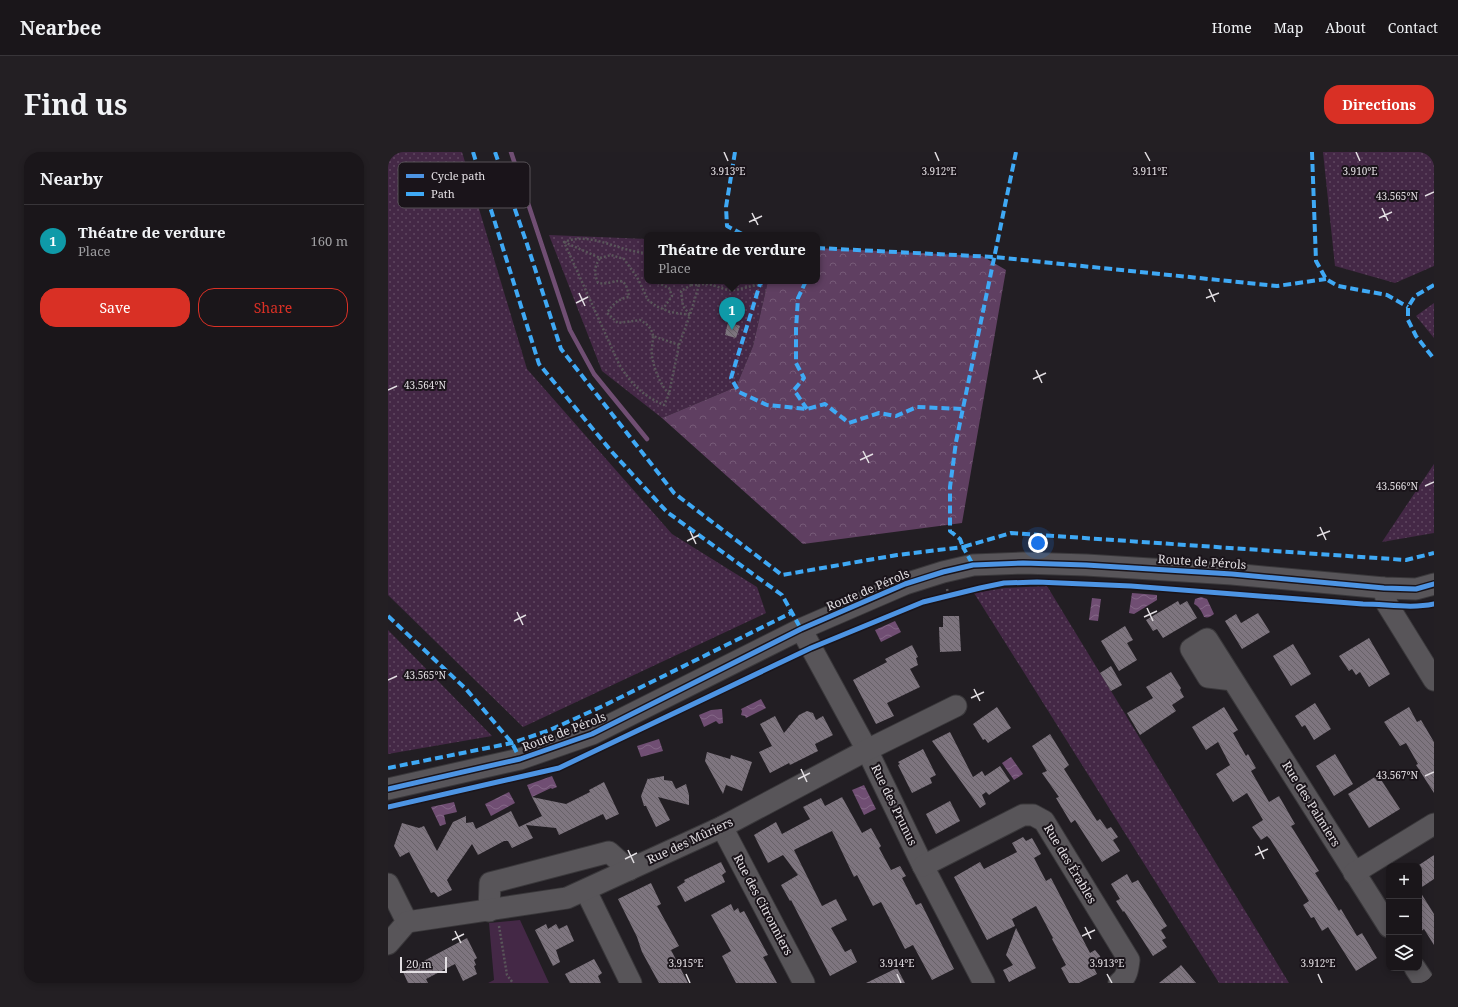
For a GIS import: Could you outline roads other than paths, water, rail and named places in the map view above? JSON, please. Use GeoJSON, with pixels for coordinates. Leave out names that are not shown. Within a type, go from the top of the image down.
{"type":"FeatureCollection","features":[{"type":"Feature","properties":{"kind":"street","name":"Route de Pérols"},"geometry":{"type":"LineString","coordinates":[[388,789],[520,759],[592,734],[801,629],[905,584],[943,572],[973,565],[1023,563],[1086,565],[1232,574],[1384,588],[1416,589],[1434,584]]}},
{"type":"Feature","properties":{"kind":"street"},"geometry":{"type":"LineString","coordinates":[[1384,588],[1387,604],[1434,680]]}},
{"type":"Feature","properties":{"kind":"street","name":"Rue des Prunus"},"geometry":{"type":"LineString","coordinates":[[801,629],[867,750],[981,982]]}},
{"type":"Feature","properties":{"kind":"street","name":"Rue des Palmiers"},"geometry":{"type":"LineString","coordinates":[[1233,680],[1386,922]]}},
{"type":"Feature","properties":{"kind":"street","name":"Rue des Mûriers"},"geometry":{"type":"LineString","coordinates":[[407,922],[567,898],[586,891],[722,827],[867,750],[956,706]]}},
{"type":"Feature","properties":{"kind":"street","name":"Rue des Érables"},"geometry":{"type":"LineString","coordinates":[[923,866],[1023,815],[1033,815],[1044,821],[1129,960],[1128,970],[1124,980],[1120,983]]}},
{"type":"Feature","properties":{"kind":"street"},"geometry":{"type":"LineString","coordinates":[[1354,873],[1434,824]]}},
{"type":"Feature","properties":{"kind":"street","name":"Rue des Citronniers"},"geometry":{"type":"LineString","coordinates":[[722,827],[804,983]]}},
{"type":"Feature","properties":{"kind":"street"},"geometry":{"type":"LineString","coordinates":[[493,910],[490,883],[609,852],[629,870]]}},
{"type":"Feature","properties":{"kind":"street"},"geometry":{"type":"LineString","coordinates":[[388,884],[407,922],[388,944]]}},
{"type":"Feature","properties":{"kind":"street"},"geometry":{"type":"LineString","coordinates":[[586,891],[631,983]]}},
{"type":"Feature","properties":{"kind":"street"},"geometry":{"type":"LineString","coordinates":[[1417,971],[1424,983]]}},
{"type":"Feature","properties":{"kind":"water"},"geometry":{"type":"Polygon","coordinates":[[[1132,593],[1157,595],[1157,600],[1134,614],[1129,613],[1132,593]]]}},
{"type":"Feature","properties":{"kind":"water"},"geometry":{"type":"Polygon","coordinates":[[[1201,597],[1207,599],[1214,614],[1210,617],[1204,617],[1199,608],[1194,604],[1195,599],[1201,597]]]}},
{"type":"Feature","properties":{"kind":"water"},"geometry":{"type":"Polygon","coordinates":[[[1092,598],[1101,599],[1098,621],[1089,620],[1092,598]]]}},
{"type":"Feature","properties":{"kind":"water"},"geometry":{"type":"Polygon","coordinates":[[[895,621],[901,632],[881,642],[875,630],[895,621]]]}},
{"type":"Feature","properties":{"kind":"water"},"geometry":{"type":"Polygon","coordinates":[[[761,699],[766,708],[746,718],[745,716],[741,715],[741,709],[761,699]]]}},
{"type":"Feature","properties":{"kind":"water"},"geometry":{"type":"Polygon","coordinates":[[[722,709],[723,723],[719,724],[716,721],[704,727],[699,715],[711,710],[722,709]]]}},
{"type":"Feature","properties":{"kind":"water"},"geometry":{"type":"Polygon","coordinates":[[[659,739],[663,751],[641,757],[637,746],[659,739]]]}},
{"type":"Feature","properties":{"kind":"water"},"geometry":{"type":"Polygon","coordinates":[[[1011,757],[1023,774],[1014,780],[1002,763],[1011,757]]]}},
{"type":"Feature","properties":{"kind":"water"},"geometry":{"type":"Polygon","coordinates":[[[552,776],[557,787],[551,788],[532,797],[527,785],[552,776]]]}},
{"type":"Feature","properties":{"kind":"water"},"geometry":{"type":"Polygon","coordinates":[[[864,785],[876,809],[864,815],[852,790],[864,785]]]}},
{"type":"Feature","properties":{"kind":"water"},"geometry":{"type":"Polygon","coordinates":[[[509,792],[515,803],[491,816],[485,804],[509,792]]]}},
{"type":"Feature","properties":{"kind":"water"},"geometry":{"type":"Polygon","coordinates":[[[454,802],[457,812],[444,815],[446,824],[440,826],[431,807],[454,802]]]}},
{"type":"Feature","properties":{"kind":"waterway"},"geometry":{"type":"LineString","coordinates":[[511,152],[514,162]]}},
{"type":"Feature","properties":{"kind":"waterway"},"geometry":{"type":"LineString","coordinates":[[530,208],[570,330],[594,374],[647,439]]}},
{"type":"Feature","properties":{"kind":"place","name":"Théatre de verdure"},"geometry":{"type":"Point","coordinates":[732,330]}}]}
